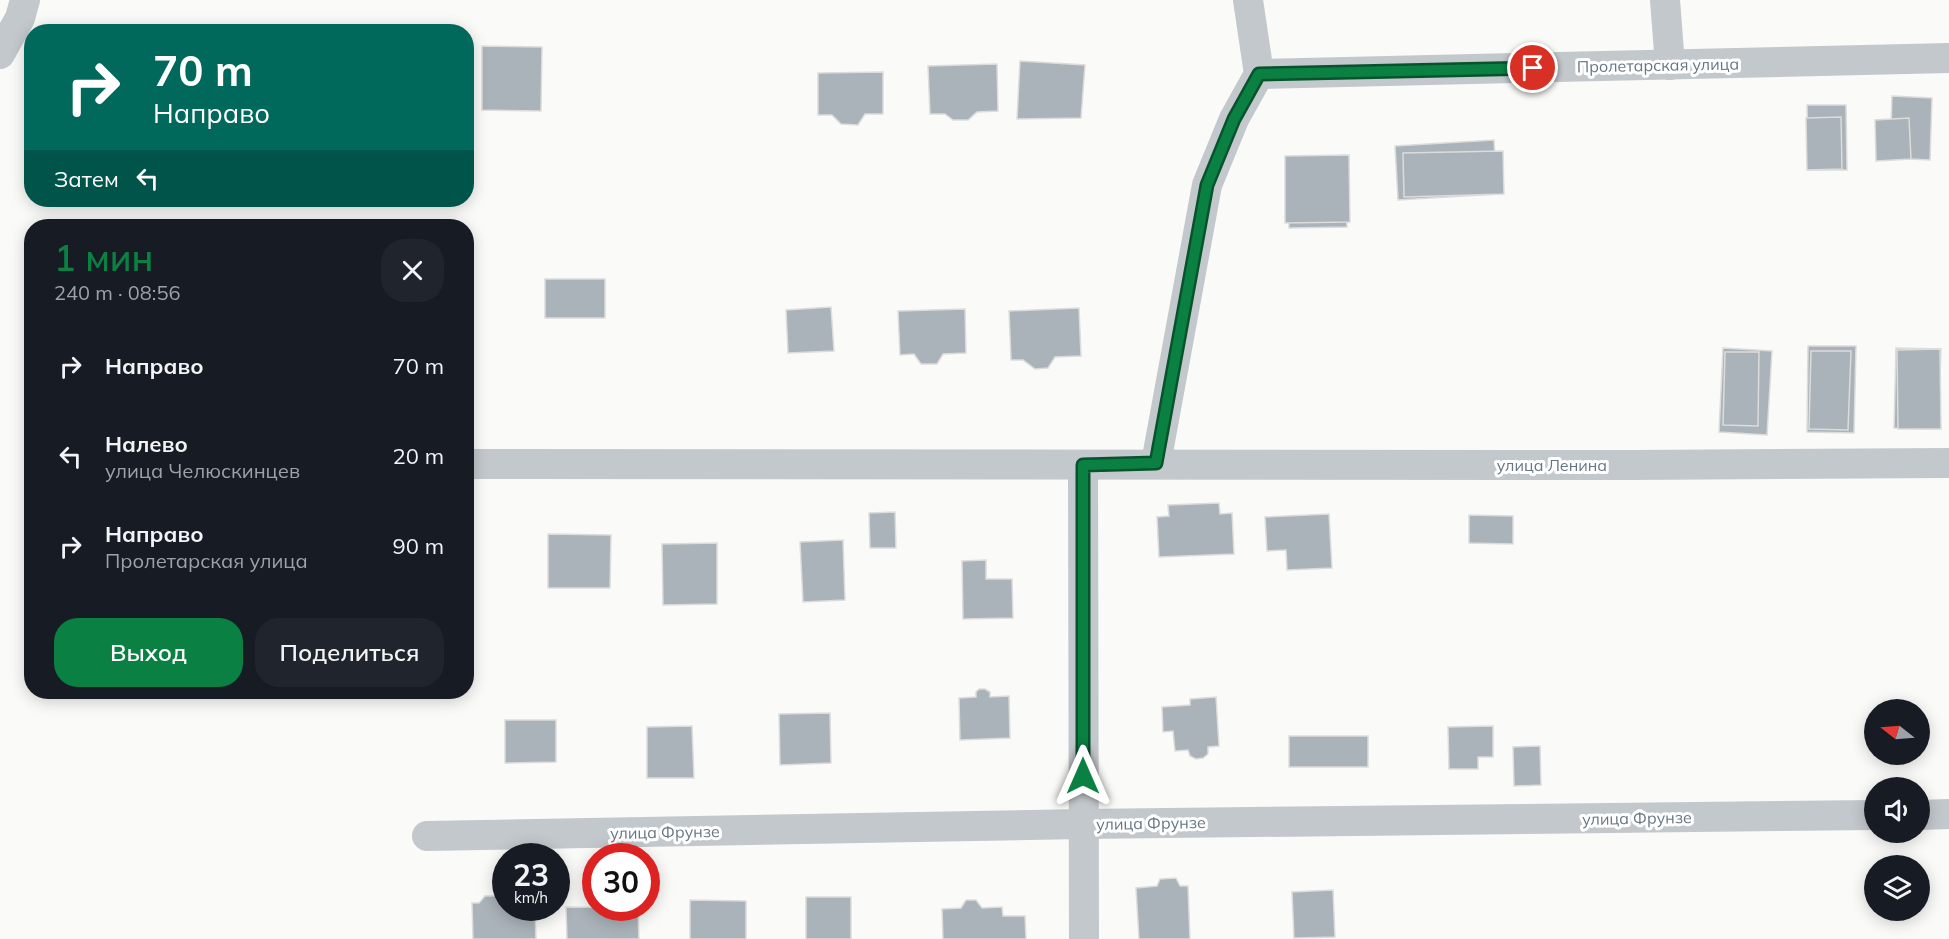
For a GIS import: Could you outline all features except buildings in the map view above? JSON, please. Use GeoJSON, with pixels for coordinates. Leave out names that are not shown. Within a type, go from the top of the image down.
{"type":"FeatureCollection","features":[{"type":"Feature","properties":{"kind":"street"},"geometry":{"type":"LineString","coordinates":[[0,54],[20,18],[25,0]]}},
{"type":"Feature","properties":{"kind":"street"},"geometry":{"type":"LineString","coordinates":[[1156,463],[1207,185],[1234,119],[1259,74],[1248,0]]}},
{"type":"Feature","properties":{"kind":"street"},"geometry":{"type":"LineString","coordinates":[[1665,0],[1670,65]]}},
{"type":"Feature","properties":{"kind":"street","name":"Пролетарская улица"},"geometry":{"type":"LineString","coordinates":[[1259,74],[1949,58]]}},
{"type":"Feature","properties":{"kind":"street","name":"улица Ленина"},"geometry":{"type":"LineString","coordinates":[[474,464],[1949,463]]}},
{"type":"Feature","properties":{"kind":"street"},"geometry":{"type":"LineString","coordinates":[[1083,465],[1084,939]]}},
{"type":"Feature","properties":{"kind":"street"},"geometry":{"type":"LineString","coordinates":[[1930,815],[1949,814]]}},
{"type":"Feature","properties":{"kind":"street","name":"улица Фрунзе"},"geometry":{"type":"LineString","coordinates":[[427,836],[1083,824],[1864,815]]}},
{"type":"Feature","properties":{"kind":"route"},"geometry":{"type":"LineString","coordinates":[[1083,776],[1083,465],[1156,463],[1207,185],[1234,119],[1259,74],[1533,68]]}}]}
